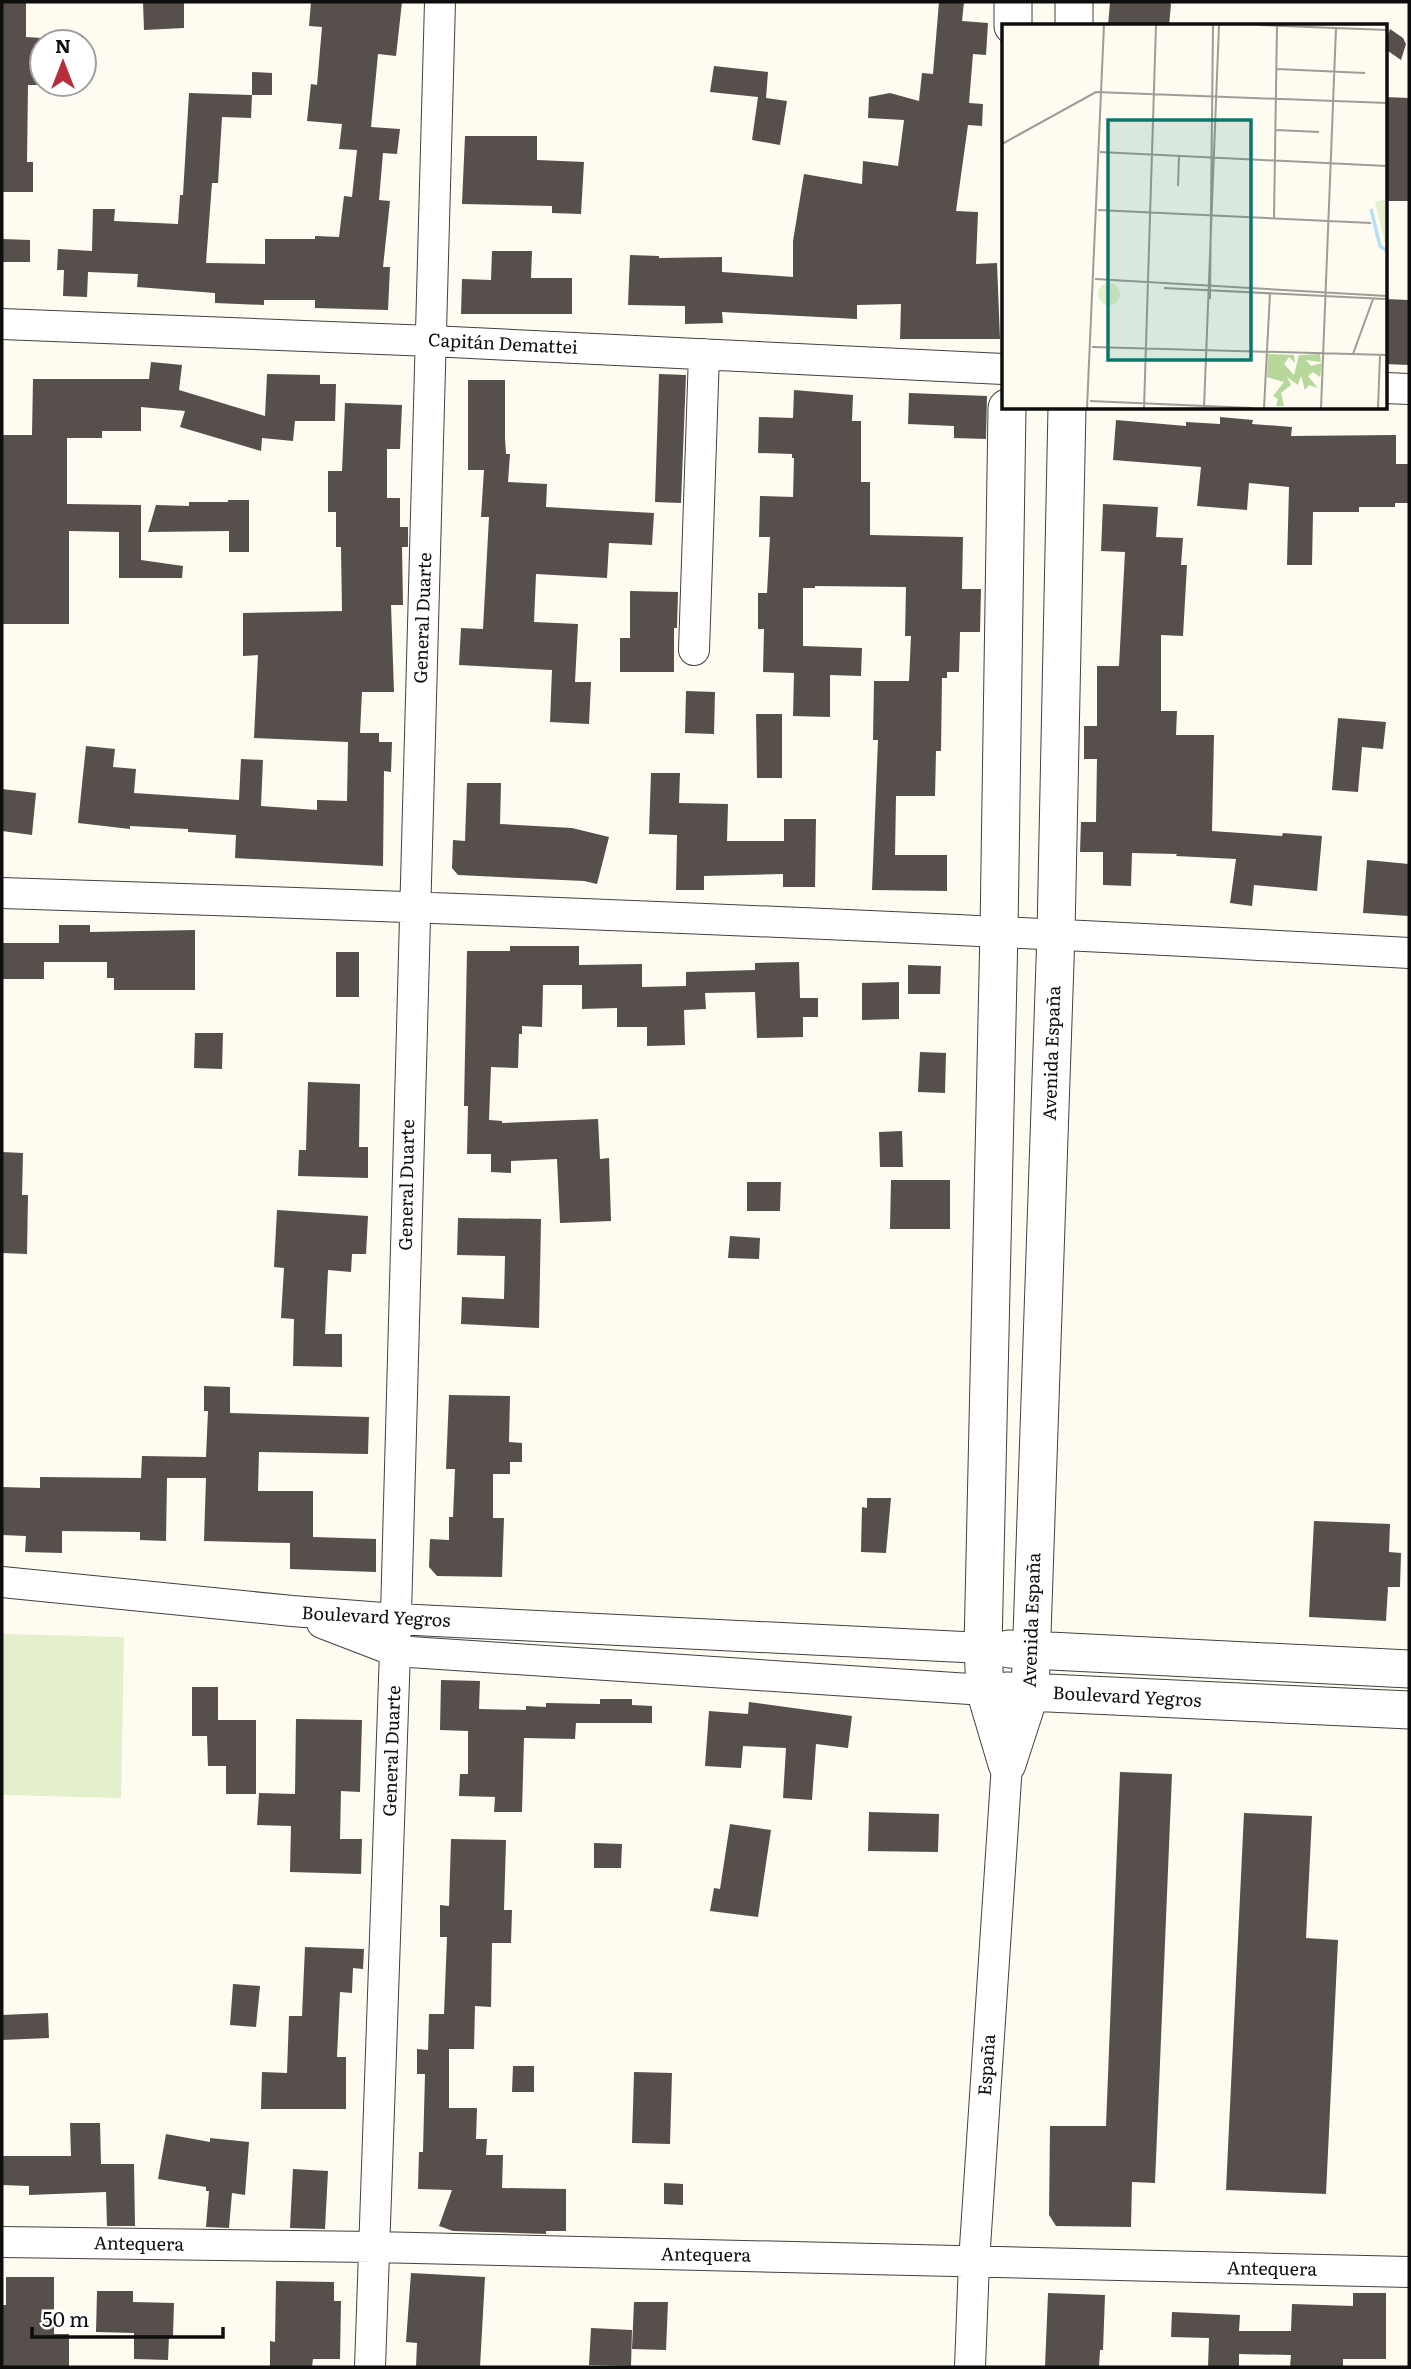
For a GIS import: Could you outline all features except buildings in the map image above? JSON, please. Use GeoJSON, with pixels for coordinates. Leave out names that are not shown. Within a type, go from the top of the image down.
{"type":"FeatureCollection","features":[{"type":"Feature","properties":{"kind":"street","name":"General Duarte"},"geometry":{"type":"LineString","coordinates":[[370,2367],[396,1619],[440,2]]}},
{"type":"Feature","properties":{"kind":"street"},"geometry":{"type":"LineString","coordinates":[[1013,2],[1013,24]]}},
{"type":"Feature","properties":{"kind":"street"},"geometry":{"type":"LineString","coordinates":[[1074,2],[1074,24]]}},
{"type":"Feature","properties":{"kind":"street","name":"Capitán Demattei"},"geometry":{"type":"LineString","coordinates":[[2,324],[431,341],[1002,369]]}},
{"type":"Feature","properties":{"kind":"street"},"geometry":{"type":"LineString","coordinates":[[694,650],[704,354]]}},
{"type":"Feature","properties":{"kind":"street"},"geometry":{"type":"LineString","coordinates":[[1386,387],[1409,389]]}},
{"type":"Feature","properties":{"kind":"street"},"geometry":{"type":"LineString","coordinates":[[1007,410],[983,1648],[985,1690],[1007,1764]]}},
{"type":"Feature","properties":{"kind":"street","name":"Avenida España"},"geometry":{"type":"LineString","coordinates":[[1007,1764],[1030,1693],[1056,933],[1067,410]]}},
{"type":"Feature","properties":{"kind":"street"},"geometry":{"type":"LineString","coordinates":[[2,893],[414,906],[999,930],[1409,953]]}},
{"type":"Feature","properties":{"kind":"street"},"geometry":{"type":"LineString","coordinates":[[2,1582],[292,1611]]}},
{"type":"Feature","properties":{"kind":"street","name":"Boulevard Yegros"},"geometry":{"type":"LineString","coordinates":[[292,1611],[396,1619],[1409,1669]]}},
{"type":"Feature","properties":{"kind":"street","name":"Boulevard Yegros"},"geometry":{"type":"LineString","coordinates":[[292,1611],[395,1651],[1030,1693],[1409,1710]]}},
{"type":"Feature","properties":{"kind":"street","name":"España"},"geometry":{"type":"LineString","coordinates":[[970,2367],[974,2262],[1007,1764]]}},
{"type":"Feature","properties":{"kind":"street","name":"Antequera"},"geometry":{"type":"LineString","coordinates":[[2,2242],[374,2247],[1409,2272]]}},
{"type":"Feature","properties":{"kind":"green space"},"geometry":{"type":"Polygon","coordinates":[[[2,1634],[124,1637],[121,1798],[2,1795],[2,1634]]]}}]}
